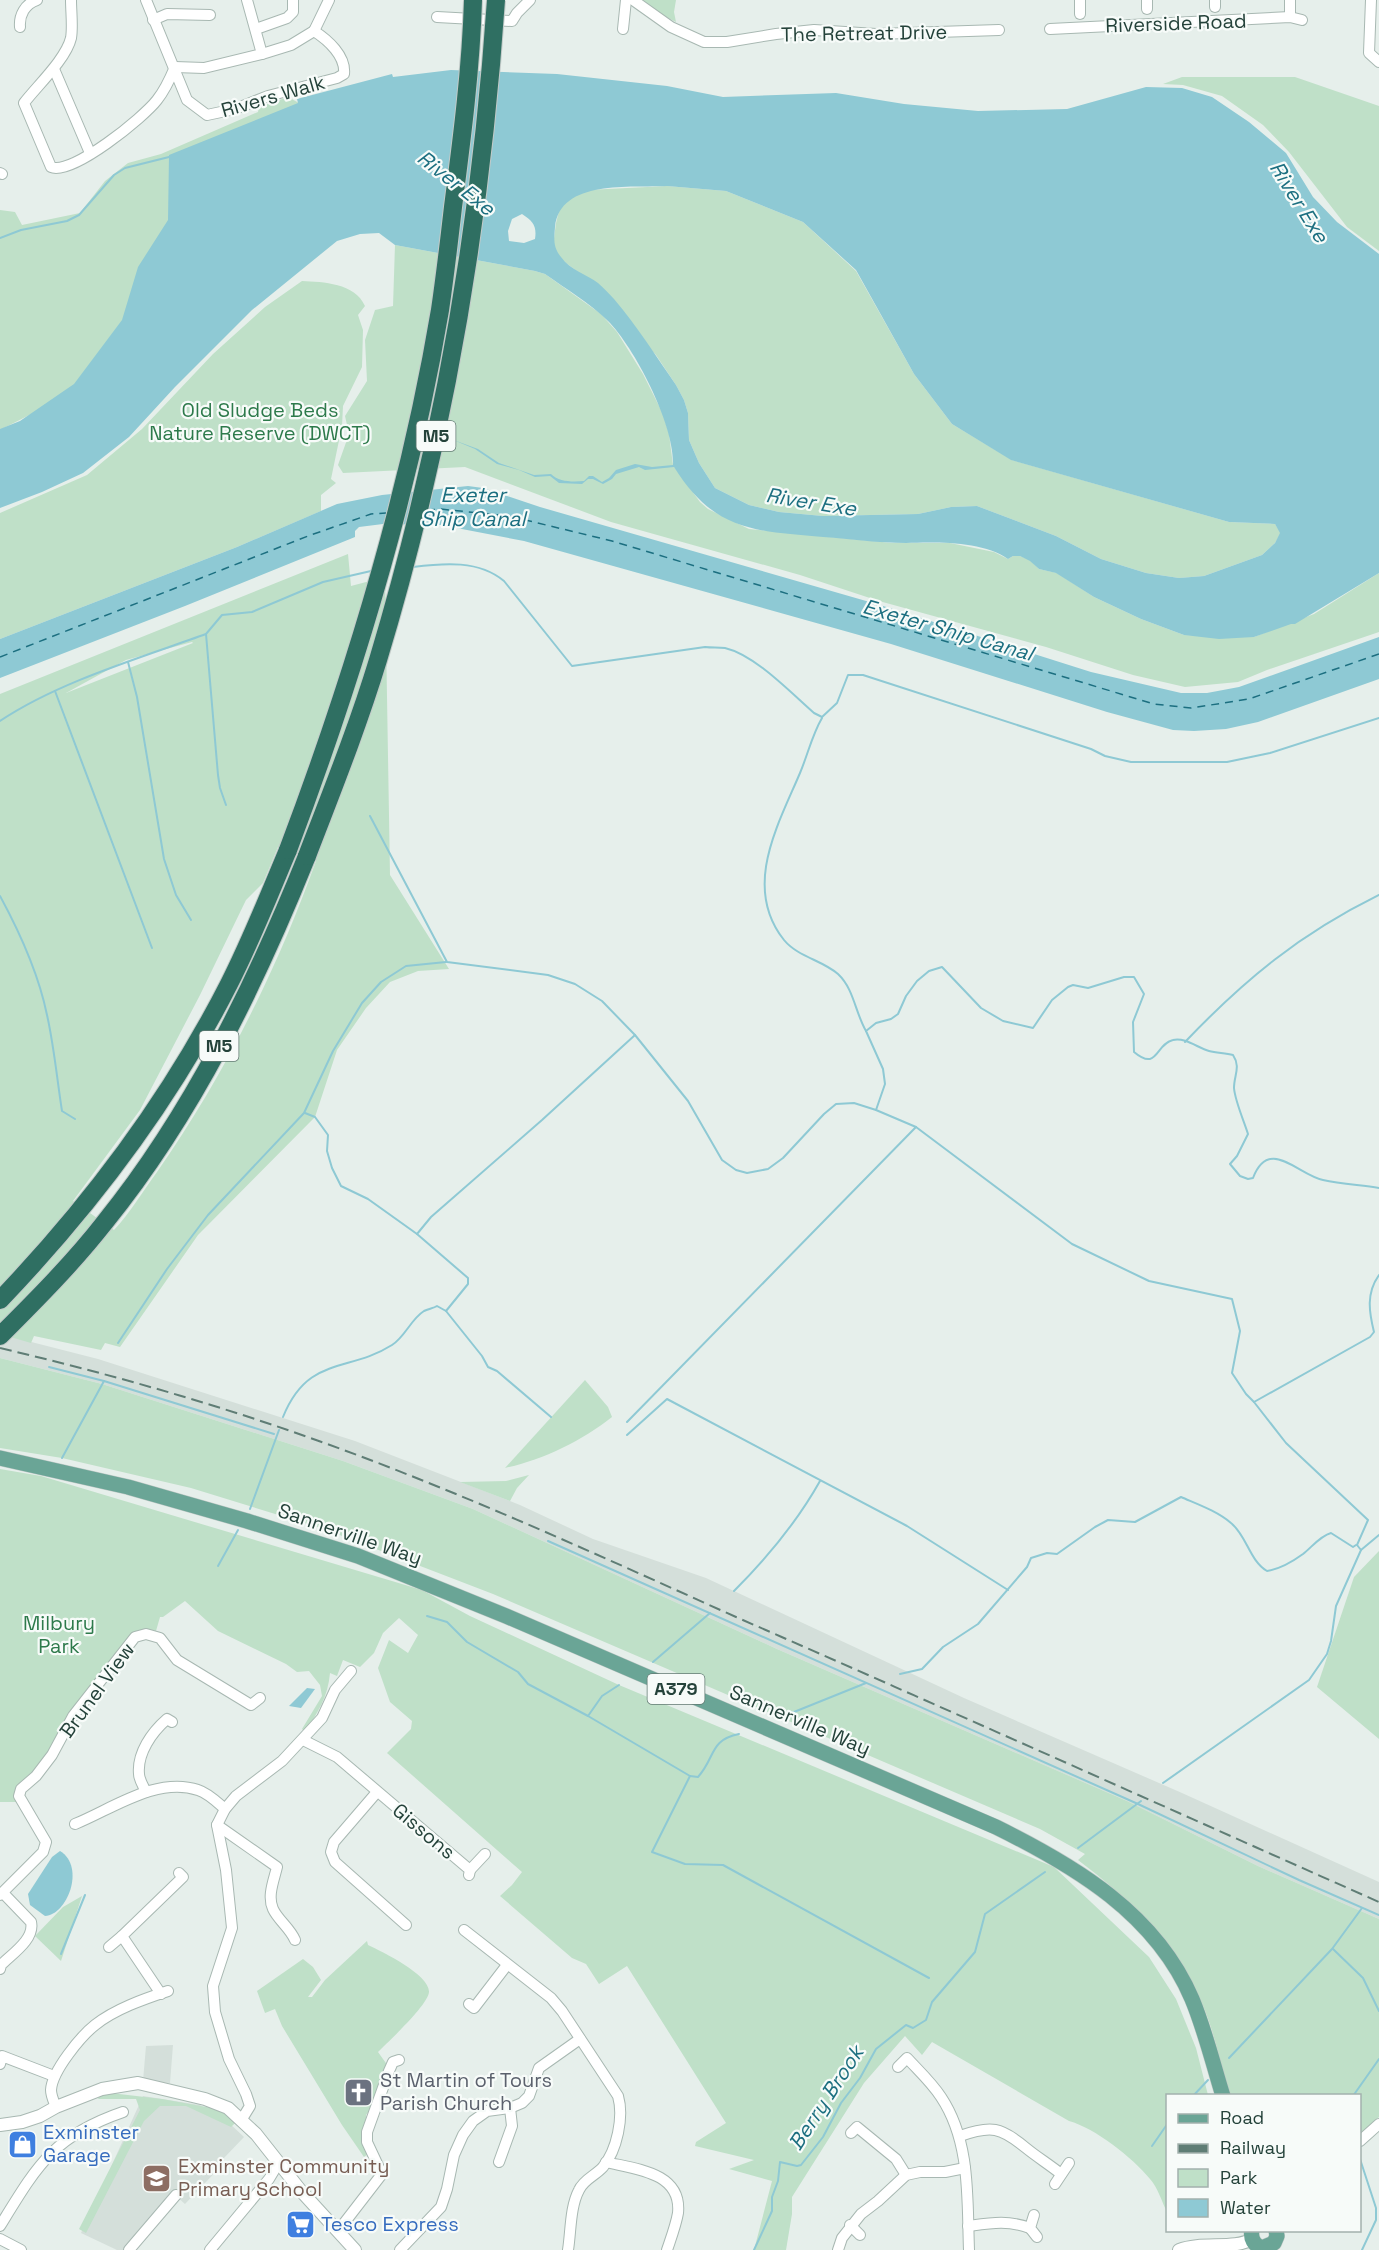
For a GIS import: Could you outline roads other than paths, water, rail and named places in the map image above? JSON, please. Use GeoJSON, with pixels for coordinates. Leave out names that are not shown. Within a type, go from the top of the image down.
{"type":"FeatureCollection","features":[{"type":"Feature","properties":{"kind":"highway","name":"M5"},"geometry":{"type":"LineString","coordinates":[[0,1300],[32,1268],[83,1208],[168,1090],[229,984],[288,850],[356,657],[416,430],[441,299],[464,130],[473,0]]}},
{"type":"Feature","properties":{"kind":"highway","name":"M5"},"geometry":{"type":"LineString","coordinates":[[0,1336],[51,1284],[105,1222],[148,1165],[193,1094],[246,996],[307,856],[378,662],[411,542],[437,433],[474,222],[496,0]]}},
{"type":"Feature","properties":{"kind":"main road","name":"Sannerville Way"},"geometry":{"type":"LineString","coordinates":[[0,1458],[128,1487],[358,1556],[527,1625],[1027,1842],[1070,1866],[1099,1886],[1120,1904],[1159,1945],[1181,1977],[1192,2000],[1222,2094]]}},
{"type":"Feature","properties":{"kind":"main road"},"geometry":{"type":"LineString","coordinates":[[1252,2235],[1258,2246],[1272,2248],[1276,2240],[1276,2232]]}},
{"type":"Feature","properties":{"kind":"street"},"geometry":{"type":"LineString","coordinates":[[71,0],[71,37],[54,69],[25,102],[24,107],[51,167],[58,168],[90,153],[119,135],[148,111],[162,93],[175,67]]}},
{"type":"Feature","properties":{"kind":"street"},"geometry":{"type":"LineString","coordinates":[[146,0],[175,67]]}},
{"type":"Feature","properties":{"kind":"street"},"geometry":{"type":"LineString","coordinates":[[247,0],[262,54]]}},
{"type":"Feature","properties":{"kind":"street"},"geometry":{"type":"LineString","coordinates":[[256,29],[287,18],[293,12],[293,0]]}},
{"type":"Feature","properties":{"kind":"street"},"geometry":{"type":"LineString","coordinates":[[175,67],[204,68],[291,45],[314,31],[329,0]]}},
{"type":"Feature","properties":{"kind":"street"},"geometry":{"type":"LineString","coordinates":[[437,17],[512,21],[530,0]]}},
{"type":"Feature","properties":{"kind":"street"},"geometry":{"type":"LineString","coordinates":[[623,29],[626,0]]}},
{"type":"Feature","properties":{"kind":"street","name":"The Retreat Drive"},"geometry":{"type":"LineString","coordinates":[[633,0],[671,27],[704,42],[727,42],[814,30],[876,34],[999,30]]}},
{"type":"Feature","properties":{"kind":"street"},"geometry":{"type":"LineString","coordinates":[[1080,0],[1080,14]]}},
{"type":"Feature","properties":{"kind":"street"},"geometry":{"type":"LineString","coordinates":[[1290,0],[1290,17]]}},
{"type":"Feature","properties":{"kind":"street"},"geometry":{"type":"LineString","coordinates":[[1371,0],[1369,53],[1379,62]]}},
{"type":"Feature","properties":{"kind":"street"},"geometry":{"type":"LineString","coordinates":[[20,27],[20,19],[33,1]]}},
{"type":"Feature","properties":{"kind":"street"},"geometry":{"type":"LineString","coordinates":[[153,20],[167,14],[210,15]]}},
{"type":"Feature","properties":{"kind":"street","name":"Riverside Road"},"geometry":{"type":"LineString","coordinates":[[1050,28],[1290,17],[1302,20]]}},
{"type":"Feature","properties":{"kind":"street","name":"Rivers Walk"},"geometry":{"type":"LineString","coordinates":[[175,67],[187,100],[207,115],[235,109],[268,96],[337,78],[344,74],[344,68],[333,46],[314,31]]}},
{"type":"Feature","properties":{"kind":"street"},"geometry":{"type":"LineString","coordinates":[[54,69],[90,153]]}},
{"type":"Feature","properties":{"kind":"street","name":"Brunel View"},"geometry":{"type":"LineString","coordinates":[[1,1894],[45,1848],[46,1842],[19,1796],[21,1789],[36,1776],[52,1755],[73,1716],[135,1637],[154,1635],[160,1638],[177,1660],[250,1710],[260,1698]]}},
{"type":"Feature","properties":{"kind":"street"},"geometry":{"type":"LineString","coordinates":[[242,2119],[250,2106],[229,2059],[215,2012],[213,1986],[232,1928],[226,1870],[217,1825],[225,1809],[236,1796],[282,1761],[303,1740],[322,1718],[335,1690],[351,1671]]}},
{"type":"Feature","properties":{"kind":"street"},"geometry":{"type":"LineString","coordinates":[[146,1792],[139,1777],[141,1755],[148,1741],[167,1718]]}},
{"type":"Feature","properties":{"kind":"street","name":"Gissons"},"geometry":{"type":"LineString","coordinates":[[303,1740],[337,1757],[470,1872],[484,1854]]}},
{"type":"Feature","properties":{"kind":"street"},"geometry":{"type":"LineString","coordinates":[[75,1824],[146,1792],[166,1787],[199,1790],[225,1809]]}},
{"type":"Feature","properties":{"kind":"street","name":"Gissons"},"geometry":{"type":"LineString","coordinates":[[377,1792],[334,1842],[331,1852],[335,1862],[397,1914],[406,1925]]}},
{"type":"Feature","properties":{"kind":"street"},"geometry":{"type":"LineString","coordinates":[[217,1825],[277,1867],[270,1898],[273,1910],[295,1940]]}},
{"type":"Feature","properties":{"kind":"street"},"geometry":{"type":"LineString","coordinates":[[109,1947],[183,1877]]}},
{"type":"Feature","properties":{"kind":"street"},"geometry":{"type":"LineString","coordinates":[[0,1969],[1,1965],[30,1936],[33,1928],[31,1922],[1,1894]]}},
{"type":"Feature","properties":{"kind":"street"},"geometry":{"type":"LineString","coordinates":[[464,1930],[551,1998],[618,2096],[621,2124],[606,2162],[580,2188],[575,2199],[568,2250]]}},
{"type":"Feature","properties":{"kind":"street"},"geometry":{"type":"LineString","coordinates":[[56,2107],[51,2092],[54,2076],[95,2025],[113,2014],[164,1992],[122,1936]]}},
{"type":"Feature","properties":{"kind":"street"},"geometry":{"type":"LineString","coordinates":[[474,2008],[507,1965]]}},
{"type":"Feature","properties":{"kind":"street"},"geometry":{"type":"LineString","coordinates":[[400,2250],[441,2206],[454,2155],[463,2135],[473,2121],[487,2112],[510,2108],[522,2103],[529,2096],[539,2068],[580,2039]]}},
{"type":"Feature","properties":{"kind":"street"},"geometry":{"type":"LineString","coordinates":[[0,2064],[2,2056],[54,2076]]}},
{"type":"Feature","properties":{"kind":"street"},"geometry":{"type":"LineString","coordinates":[[898,2067],[907,2058],[928,2081],[941,2097],[960,2136],[965,2168],[969,2250]]}},
{"type":"Feature","properties":{"kind":"street"},"geometry":{"type":"LineString","coordinates":[[338,2231],[382,2174],[367,2142],[367,2132],[393,2062],[399,2060]]}},
{"type":"Feature","properties":{"kind":"street"},"geometry":{"type":"LineString","coordinates":[[0,2125],[31,2119],[102,2090],[138,2083],[205,2099],[228,2108],[242,2119],[278,2164],[355,2250]]}},
{"type":"Feature","properties":{"kind":"street"},"geometry":{"type":"LineString","coordinates":[[499,2162],[512,2126],[510,2108]]}},
{"type":"Feature","properties":{"kind":"street"},"geometry":{"type":"LineString","coordinates":[[0,2226],[30,2177],[55,2148],[77,2132],[123,2112]]}},
{"type":"Feature","properties":{"kind":"street"},"geometry":{"type":"LineString","coordinates":[[1361,2139],[1379,2124]]}},
{"type":"Feature","properties":{"kind":"street"},"geometry":{"type":"LineString","coordinates":[[857,2126],[896,2159],[906,2175]]}},
{"type":"Feature","properties":{"kind":"street"},"geometry":{"type":"LineString","coordinates":[[960,2136],[984,2130],[1005,2132],[1016,2138],[1058,2179],[1069,2163]]}},
{"type":"Feature","properties":{"kind":"street"},"geometry":{"type":"LineString","coordinates":[[606,2162],[659,2176],[668,2183],[676,2195],[678,2213],[667,2250]]}},
{"type":"Feature","properties":{"kind":"street"},"geometry":{"type":"LineString","coordinates":[[210,2250],[252,2201],[278,2164]]}},
{"type":"Feature","properties":{"kind":"street"},"geometry":{"type":"LineString","coordinates":[[838,2250],[850,2225],[906,2175],[965,2168]]}},
{"type":"Feature","properties":{"kind":"street"},"geometry":{"type":"LineString","coordinates":[[129,2250],[176,2195]]}},
{"type":"Feature","properties":{"kind":"street"},"geometry":{"type":"LineString","coordinates":[[968,2226],[996,2221],[1019,2224],[1034,2233],[1034,2216]]}},
{"type":"Feature","properties":{"kind":"street"},"geometry":{"type":"LineString","coordinates":[[850,2225],[860,2235]]}},
{"type":"Feature","properties":{"kind":"street"},"geometry":{"type":"LineString","coordinates":[[1179,2250],[1194,2246],[1237,2246],[1252,2235]]}},
{"type":"Feature","properties":{"kind":"street"},"geometry":{"type":"LineString","coordinates":[[0,2239],[21,2250]]}},
{"type":"Feature","properties":{"kind":"water","name":"River Exe"},"geometry":{"type":"Polygon","coordinates":[[[451,70],[557,74],[667,86],[723,97],[836,93],[904,104],[978,111],[1067,109],[1146,87],[1182,88],[1212,97],[1249,122],[1286,153],[1313,197],[1337,222],[1379,254],[1379,573],[1295,624],[1254,637],[1219,639],[1184,635],[1141,619],[1094,597],[1056,573],[1039,569],[1020,556],[1008,559],[986,549],[959,544],[885,542],[798,535],[776,533],[738,524],[704,504],[674,467],[645,470],[639,467],[616,474],[603,484],[593,479],[588,479],[582,484],[559,483],[550,476],[535,477],[497,464],[475,449],[451,439],[478,449],[499,463],[534,475],[551,474],[566,481],[584,481],[589,476],[593,476],[602,482],[616,470],[635,464],[652,467],[673,465],[672,449],[660,409],[630,349],[601,314],[545,274],[395,245],[379,233],[360,234],[337,241],[252,310],[129,437],[83,473],[0,508],[0,429],[20,421],[74,384],[122,320],[138,267],[168,220],[169,155],[298,103],[297,99],[392,74],[393,77],[451,70]],[[667,186],[617,187],[583,193],[570,201],[560,212],[555,227],[555,243],[558,253],[573,269],[598,283],[614,299],[676,385],[688,413],[689,440],[699,463],[715,488],[749,505],[779,512],[823,516],[918,514],[951,507],[977,506],[1056,536],[1101,559],[1146,573],[1179,578],[1204,576],[1262,555],[1275,543],[1280,533],[1275,524],[1229,522],[1011,460],[952,424],[914,374],[856,270],[803,222],[726,191],[667,186]],[[522,214],[512,219],[508,231],[509,241],[524,243],[535,239],[533,224],[522,214]]]}},
{"type":"Feature","properties":{"kind":"water","name":"Exeter Ship Canal"},"geometry":{"type":"Polygon","coordinates":[[[468,486],[483,488],[540,507],[880,605],[1091,672],[1181,693],[1207,693],[1239,687],[1379,637],[1379,679],[1258,722],[1226,729],[1173,730],[1107,712],[891,644],[524,541],[441,525],[383,524],[359,527],[355,531],[355,537],[0,678],[0,639],[237,547],[337,504],[382,495],[468,486]]]}},
{"type":"Feature","properties":{"kind":"water"},"geometry":{"type":"Polygon","coordinates":[[[307,1688],[315,1689],[301,1708],[289,1706],[307,1688]]]}},
{"type":"Feature","properties":{"kind":"water"},"geometry":{"type":"Polygon","coordinates":[[[60,1851],[68,1858],[72,1868],[70,1889],[60,1908],[53,1914],[45,1916],[30,1905],[28,1894],[52,1857],[60,1851]]]}},
{"type":"Feature","properties":{"kind":"waterway"},"geometry":{"type":"LineString","coordinates":[[0,238],[21,230],[67,221],[79,215],[114,175],[125,168],[169,157]]}},
{"type":"Feature","properties":{"kind":"waterway"},"geometry":{"type":"LineString","coordinates":[[413,567],[461,565],[484,569],[494,574],[504,581],[572,666],[705,647],[725,648],[760,666],[814,713],[822,717],[837,703],[848,675],[863,675],[1091,749],[1105,756],[1131,762],[1227,762],[1270,753],[1379,718]]}},
{"type":"Feature","properties":{"kind":"waterway"},"geometry":{"type":"LineString","coordinates":[[0,721],[47,694],[73,683],[206,634],[222,615],[252,612],[323,582],[371,571]]}},
{"type":"Feature","properties":{"kind":"waterway"},"geometry":{"type":"LineString","coordinates":[[206,634],[218,775],[226,805]]}},
{"type":"Feature","properties":{"kind":"waterway"},"geometry":{"type":"LineString","coordinates":[[128,662],[137,697],[164,859],[176,895],[191,920]]}},
{"type":"Feature","properties":{"kind":"waterway"},"geometry":{"type":"LineString","coordinates":[[55,691],[152,948]]}},
{"type":"Feature","properties":{"kind":"waterway"},"geometry":{"type":"LineString","coordinates":[[822,718],[774,835],[765,878],[766,899],[772,920],[784,940],[796,951],[832,969],[843,980],[866,1031]]}},
{"type":"Feature","properties":{"kind":"waterway"},"geometry":{"type":"LineString","coordinates":[[370,816],[447,962],[548,975],[575,984],[602,1001],[635,1035],[688,1101],[722,1160],[736,1170],[747,1173],[768,1169],[783,1158],[836,1104],[854,1103],[876,1110]]}},
{"type":"Feature","properties":{"kind":"waterway"},"geometry":{"type":"LineString","coordinates":[[1185,1042],[1230,998],[1275,960],[1324,926],[1379,895]]}},
{"type":"Feature","properties":{"kind":"waterway"},"geometry":{"type":"LineString","coordinates":[[0,896],[28,954],[39,985],[52,1039],[62,1111],[75,1119]]}},
{"type":"Feature","properties":{"kind":"waterway"},"geometry":{"type":"LineString","coordinates":[[118,1343],[167,1269],[208,1215],[304,1113],[333,1051],[362,1003],[381,982],[406,966],[446,962]]}},
{"type":"Feature","properties":{"kind":"waterway"},"geometry":{"type":"LineString","coordinates":[[627,1422],[916,1127],[876,1110],[885,1084],[883,1069],[866,1031],[876,1023],[891,1019],[898,1014],[906,996],[917,981],[929,971],[942,967],[981,1008],[1003,1021],[1033,1028],[1052,1000],[1068,987],[1073,985],[1088,988],[1124,977],[1134,977],[1144,994],[1133,1022],[1134,1052],[1142,1057],[1152,1058],[1167,1042],[1178,1039],[1209,1051],[1233,1055],[1237,1067],[1234,1088],[1248,1134],[1237,1156],[1230,1164],[1240,1176],[1253,1178],[1260,1166],[1267,1160],[1276,1159],[1285,1161],[1323,1180],[1379,1188]]}},
{"type":"Feature","properties":{"kind":"waterway"},"geometry":{"type":"LineString","coordinates":[[283,1417],[293,1397],[317,1374],[376,1354],[392,1345],[424,1311],[437,1306],[446,1311],[468,1284],[468,1278],[417,1234],[431,1217],[635,1035]]}},
{"type":"Feature","properties":{"kind":"waterway"},"geometry":{"type":"LineString","coordinates":[[305,1113],[315,1117],[328,1135],[327,1151],[341,1186],[368,1199],[417,1234]]}},
{"type":"Feature","properties":{"kind":"waterway"},"geometry":{"type":"LineString","coordinates":[[916,1127],[1072,1244],[1149,1281],[1232,1299],[1240,1331],[1232,1373],[1254,1402]]}},
{"type":"Feature","properties":{"kind":"waterway"},"geometry":{"type":"LineString","coordinates":[[1163,1783],[1309,1680],[1327,1654],[1336,1606],[1361,1550],[1357,1545],[1368,1520],[1286,1443],[1254,1402],[1370,1337],[1374,1332],[1370,1296],[1379,1275]]}},
{"type":"Feature","properties":{"kind":"waterway"},"geometry":{"type":"LineString","coordinates":[[446,1311],[482,1356],[488,1367],[497,1371],[551,1417]]}},
{"type":"Feature","properties":{"kind":"waterway"},"geometry":{"type":"LineString","coordinates":[[49,1367],[104,1381],[274,1434]]}},
{"type":"Feature","properties":{"kind":"waterway"},"geometry":{"type":"LineString","coordinates":[[62,1458],[104,1381]]}},
{"type":"Feature","properties":{"kind":"waterway"},"geometry":{"type":"LineString","coordinates":[[627,1435],[667,1399],[907,1526],[1008,1590]]}},
{"type":"Feature","properties":{"kind":"waterway"},"geometry":{"type":"LineString","coordinates":[[250,1509],[279,1430]]}},
{"type":"Feature","properties":{"kind":"waterway"},"geometry":{"type":"LineString","coordinates":[[734,1591],[781,1539],[802,1511],[820,1481]]}},
{"type":"Feature","properties":{"kind":"waterway"},"geometry":{"type":"LineString","coordinates":[[900,1674],[922,1669],[943,1647],[978,1624],[1027,1567],[1031,1558],[1047,1553],[1057,1554],[1108,1520],[1135,1522],[1181,1497],[1213,1511],[1231,1523],[1241,1534],[1256,1561],[1267,1571],[1277,1569],[1303,1554],[1327,1534],[1331,1533],[1353,1547],[1356,1545]]}},
{"type":"Feature","properties":{"kind":"waterway"},"geometry":{"type":"LineString","coordinates":[[218,1566],[238,1530]]}},
{"type":"Feature","properties":{"kind":"waterway"},"geometry":{"type":"LineString","coordinates":[[1361,1550],[1379,1535]]}},
{"type":"Feature","properties":{"kind":"waterway"},"geometry":{"type":"LineString","coordinates":[[548,1541],[1138,1804],[1379,1915]]}},
{"type":"Feature","properties":{"kind":"waterway"},"geometry":{"type":"LineString","coordinates":[[653,1662],[710,1613]]}},
{"type":"Feature","properties":{"kind":"waterway"},"geometry":{"type":"LineString","coordinates":[[427,1616],[447,1622],[467,1642],[518,1672],[528,1684],[588,1716],[690,1776],[698,1777],[722,1740],[739,1734]]}},
{"type":"Feature","properties":{"kind":"waterway"},"geometry":{"type":"LineString","coordinates":[[784,1716],[866,1683]]}},
{"type":"Feature","properties":{"kind":"waterway"},"geometry":{"type":"LineString","coordinates":[[588,1716],[602,1696],[619,1685]]}},
{"type":"Feature","properties":{"kind":"waterway"},"geometry":{"type":"LineString","coordinates":[[690,1776],[652,1852],[685,1864],[723,1865],[929,1978]]}},
{"type":"Feature","properties":{"kind":"waterway"},"geometry":{"type":"LineString","coordinates":[[1078,1848],[1141,1801]]}},
{"type":"Feature","properties":{"kind":"waterway","name":"Berry Brook"},"geometry":{"type":"LineString","coordinates":[[754,2250],[772,2211],[772,2197],[778,2181],[780,2162],[801,2165],[823,2137],[841,2103],[860,2078],[876,2049],[906,2025],[913,2028],[926,2020],[932,2002],[975,1952],[985,1914],[1045,1872]]}},
{"type":"Feature","properties":{"kind":"waterway"},"geometry":{"type":"LineString","coordinates":[[61,1954],[85,1895]]}},
{"type":"Feature","properties":{"kind":"waterway"},"geometry":{"type":"LineString","coordinates":[[1229,2058],[1332,1949],[1362,1908]]}},
{"type":"Feature","properties":{"kind":"waterway"},"geometry":{"type":"LineString","coordinates":[[1333,1949],[1363,1978],[1379,2011]]}},
{"type":"Feature","properties":{"kind":"waterway"},"geometry":{"type":"LineString","coordinates":[[1354,2094],[1379,2059]]}},
{"type":"Feature","properties":{"kind":"waterway"},"geometry":{"type":"LineString","coordinates":[[1195,2094],[1208,2080]]}},
{"type":"Feature","properties":{"kind":"waterway"},"geometry":{"type":"LineString","coordinates":[[1152,2146],[1166,2126]]}},
{"type":"Feature","properties":{"kind":"waterway"},"geometry":{"type":"LineString","coordinates":[[1361,2162],[1376,2208],[1376,2220],[1362,2250]]}},
{"type":"Feature","properties":{"kind":"railway"},"geometry":{"type":"LineString","coordinates":[[0,1348],[199,1401],[316,1440],[423,1480],[580,1547],[1379,1902]]}},
{"type":"Feature","properties":{"kind":"place","name":"St Martin of Tours Parish Church"},"geometry":{"type":"Point","coordinates":[359,2092]}},
{"type":"Feature","properties":{"kind":"place","name":"Exminster Garage"},"geometry":{"type":"Point","coordinates":[22,2144]}},
{"type":"Feature","properties":{"kind":"place","name":"Exminster Community Primary School"},"geometry":{"type":"Point","coordinates":[157,2178]}},
{"type":"Feature","properties":{"kind":"place","name":"Tesco Express"},"geometry":{"type":"Point","coordinates":[300,2224]}},
{"type":"Feature","properties":{"kind":"park label","name":"Old Sludge Beds Nature Reserve (DWCT)"},"geometry":{"type":"Point","coordinates":[260,422]}},
{"type":"Feature","properties":{"kind":"park label","name":"Milbury Park"},"geometry":{"type":"Point","coordinates":[59,1634]}}]}
